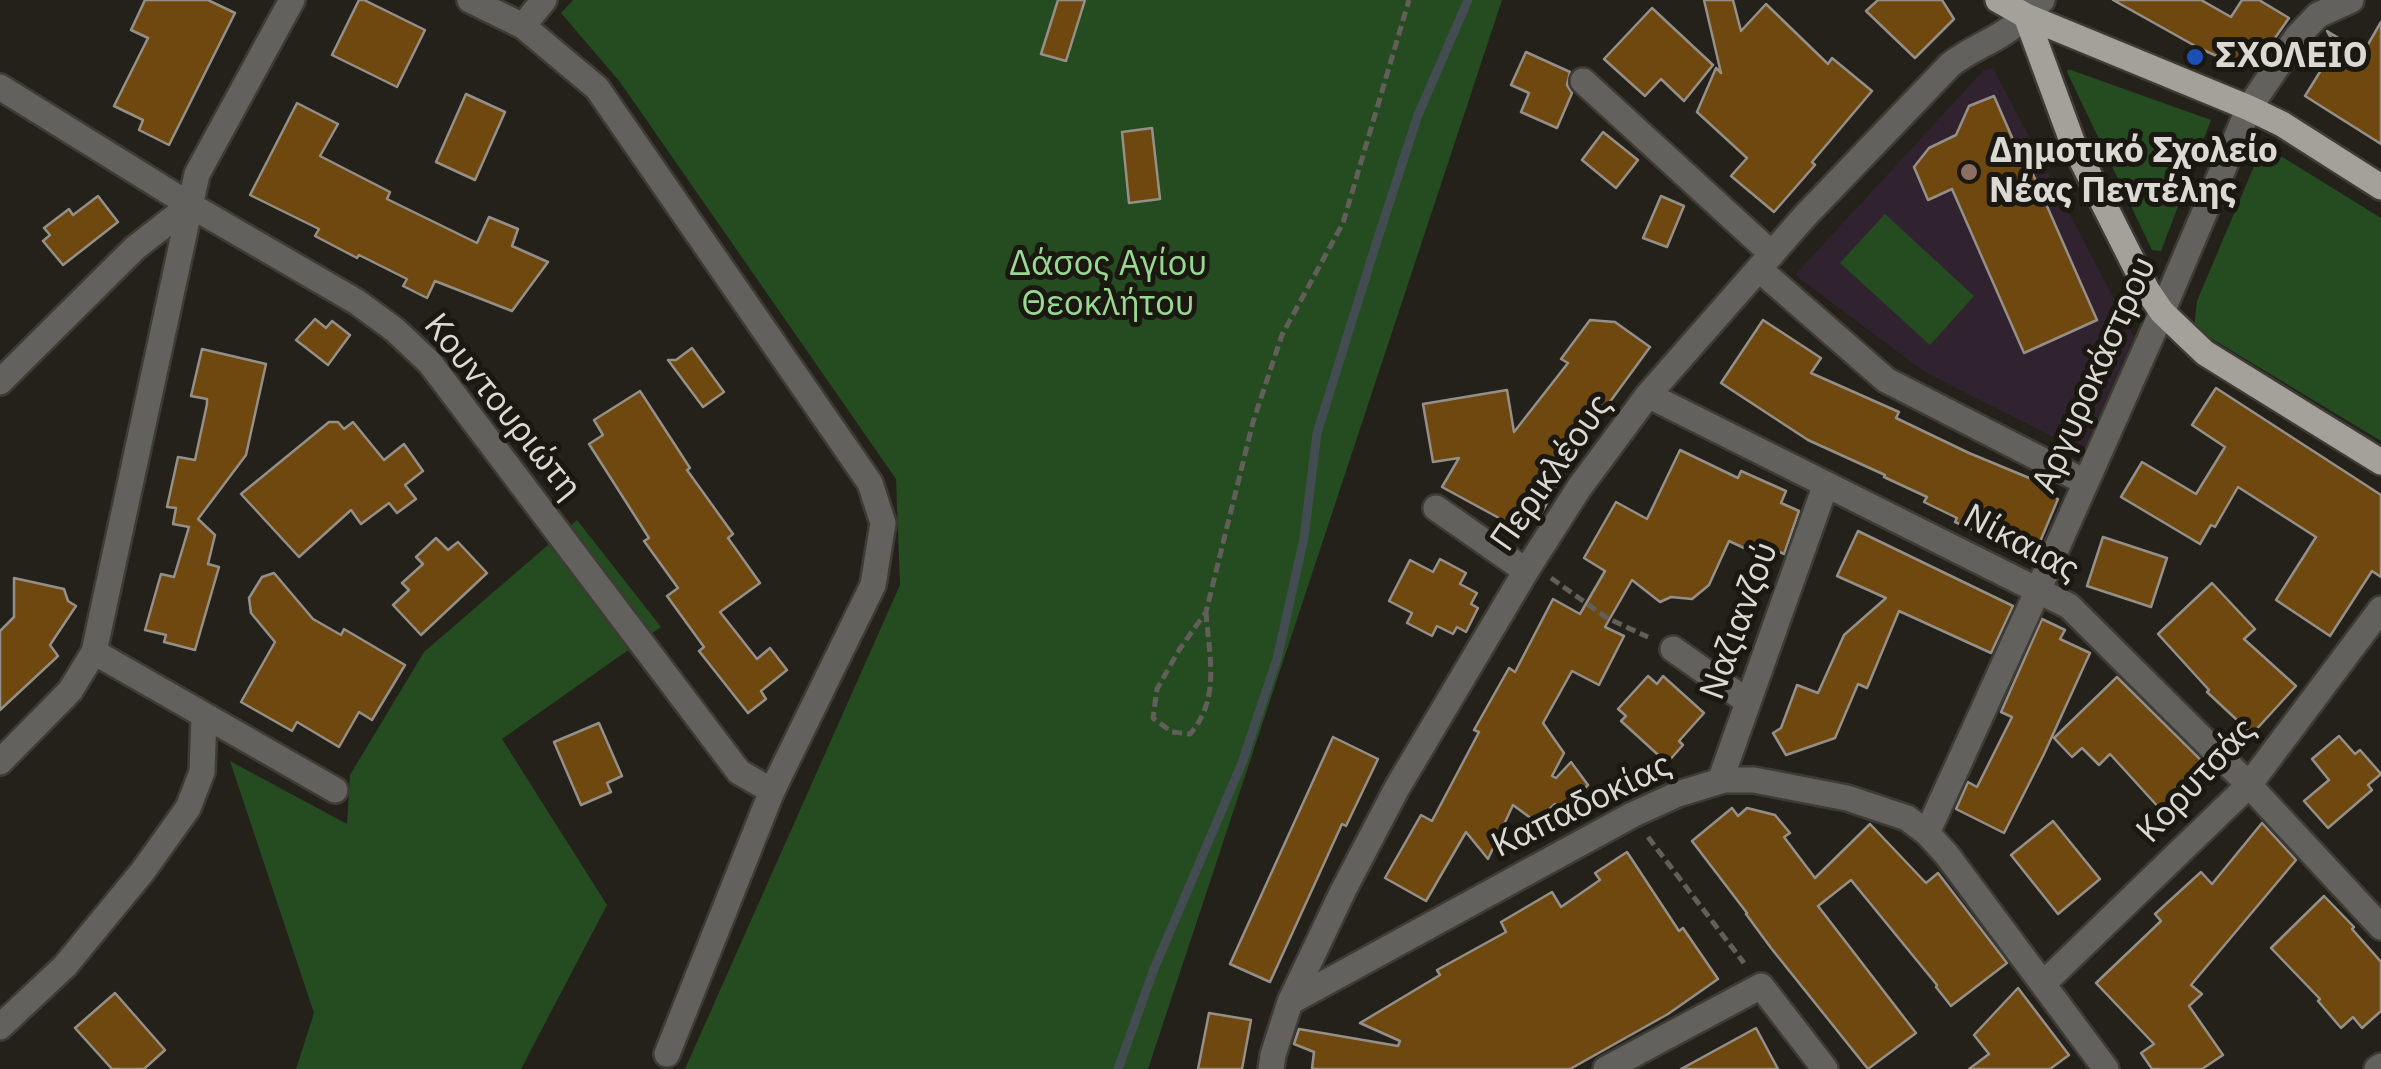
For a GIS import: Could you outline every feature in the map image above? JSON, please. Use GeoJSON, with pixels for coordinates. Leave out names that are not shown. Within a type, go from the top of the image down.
{"type":"FeatureCollection","features":[{"type":"Feature","properties":{"kind":"main road"},"geometry":{"type":"LineString","coordinates":[[1998,0],[2034,8],[2282,124],[2381,187]]}},
{"type":"Feature","properties":{"kind":"main road"},"geometry":{"type":"LineString","coordinates":[[2034,8],[2072,141],[2147,290],[2162,312],[2205,353],[2381,462]]}},
{"type":"Feature","properties":{"kind":"street"},"geometry":{"type":"LineString","coordinates":[[0,762],[70,691],[94,652],[196,174],[292,0]]}},
{"type":"Feature","properties":{"kind":"street"},"geometry":{"type":"LineString","coordinates":[[470,0],[523,26],[597,88],[870,483],[883,523],[873,585],[772,790],[668,1054]]}},
{"type":"Feature","properties":{"kind":"street"},"geometry":{"type":"LineString","coordinates":[[523,26],[544,0]]}},
{"type":"Feature","properties":{"kind":"street","name":"Αργυροκάστρου"},"geometry":{"type":"LineString","coordinates":[[1927,833],[2162,312],[2249,108],[2297,37],[2318,15],[2351,0]]}},
{"type":"Feature","properties":{"kind":"street","name":"Περικλέους"},"geometry":{"type":"LineString","coordinates":[[1271,1069],[1290,1002],[1397,788],[1579,488],[1648,395],[1805,216],[1950,65],[1967,51],[2004,33],[2034,8]]}},
{"type":"Feature","properties":{"kind":"street"},"geometry":{"type":"LineString","coordinates":[[1583,81],[1886,380],[2085,482]]}},
{"type":"Feature","properties":{"kind":"street","name":"Κουντουριώτη"},"geometry":{"type":"LineString","coordinates":[[0,87],[356,302],[395,330],[430,363],[739,772],[772,790]]}},
{"type":"Feature","properties":{"kind":"street"},"geometry":{"type":"LineString","coordinates":[[0,382],[135,248],[190,204]]}},
{"type":"Feature","properties":{"kind":"street","name":"Νίκαιας"},"geometry":{"type":"LineString","coordinates":[[1648,395],[2070,606],[2249,786],[2381,927]]}},
{"type":"Feature","properties":{"kind":"street","name":"Ναζιανζού"},"geometry":{"type":"LineString","coordinates":[[1720,781],[1826,484]]}},
{"type":"Feature","properties":{"kind":"street"},"geometry":{"type":"LineString","coordinates":[[1436,508],[1528,568]]}},
{"type":"Feature","properties":{"kind":"street","name":"Κορυτσάς"},"geometry":{"type":"LineString","coordinates":[[2044,983],[2249,786],[2379,616]]}},
{"type":"Feature","properties":{"kind":"street"},"geometry":{"type":"LineString","coordinates":[[1673,650],[1748,702]]}},
{"type":"Feature","properties":{"kind":"street"},"geometry":{"type":"LineString","coordinates":[[94,652],[335,790]]}},
{"type":"Feature","properties":{"kind":"street"},"geometry":{"type":"LineString","coordinates":[[0,1027],[65,966],[143,871],[188,808],[202,772],[204,717]]}},
{"type":"Feature","properties":{"kind":"street","name":"Καπαδοκίας"},"geometry":{"type":"LineString","coordinates":[[1290,1002],[1632,815],[1678,794],[1720,781],[1754,780],[1847,798],[1907,818],[1927,833],[2106,1069]]}},
{"type":"Feature","properties":{"kind":"street"},"geometry":{"type":"LineString","coordinates":[[1606,1069],[1761,986],[1826,1069]]}},
{"type":"Feature","properties":{"kind":"path"},"geometry":{"type":"LineString","coordinates":[[1206,612],[1157,688],[1153,718],[1172,732],[1190,734],[1203,719],[1210,694],[1206,612],[1259,404],[1282,335],[1343,223],[1409,0]]}},
{"type":"Feature","properties":{"kind":"path"},"geometry":{"type":"LineString","coordinates":[[1528,568],[1607,618],[1673,650]]}},
{"type":"Feature","properties":{"kind":"path"},"geometry":{"type":"LineString","coordinates":[[1632,815],[1761,986]]}},
{"type":"Feature","properties":{"kind":"shaded area","name":"Δημοτικό Σχολείο Νέας Πεντέλης"},"geometry":{"type":"Polygon","coordinates":[[[1993,68],[2134,337],[2083,452],[1925,372],[1795,275],[1984,70],[1993,68]]]}},
{"type":"Feature","properties":{"kind":"green space","name":"Δάσος Αγίου Θεοκλήτου"},"geometry":{"type":"Polygon","coordinates":[[[573,0],[1502,0],[1148,1069],[685,1069],[900,585],[896,479],[620,82],[561,13],[573,0]]]}},
{"type":"Feature","properties":{"kind":"green space"},"geometry":{"type":"Polygon","coordinates":[[[2068,69],[2211,120],[2161,251],[2152,250],[2068,69]]]}},
{"type":"Feature","properties":{"kind":"green space"},"geometry":{"type":"Polygon","coordinates":[[[2263,145],[2381,218],[2381,441],[2194,328],[2197,301],[2263,145]]]}},
{"type":"Feature","properties":{"kind":"green space"},"geometry":{"type":"Polygon","coordinates":[[[1885,214],[1974,296],[1930,345],[1840,263],[1885,214]]]}},
{"type":"Feature","properties":{"kind":"green space"},"geometry":{"type":"Polygon","coordinates":[[[577,520],[661,627],[502,739],[607,905],[521,1069],[296,1069],[314,1013],[230,761],[347,824],[350,775],[424,652],[577,520]]]}},
{"type":"Feature","properties":{"kind":"building"},"geometry":{"type":"Polygon","coordinates":[[[145,0],[208,0],[235,13],[169,145],[139,130],[143,120],[114,106],[148,38],[131,30],[145,0]]]}},
{"type":"Feature","properties":{"kind":"building"},"geometry":{"type":"Polygon","coordinates":[[[359,0],[425,30],[397,87],[332,55],[359,0]]]}},
{"type":"Feature","properties":{"kind":"building"},"geometry":{"type":"Polygon","coordinates":[[[1058,0],[1085,0],[1066,61],[1041,54],[1058,0]]]}},
{"type":"Feature","properties":{"kind":"building"},"geometry":{"type":"Polygon","coordinates":[[[1704,0],[1733,0],[1741,31],[1766,4],[1828,64],[1832,58],[1872,91],[1774,212],[1731,176],[1747,158],[1697,112],[1716,68],[1721,73],[1704,0]]]}},
{"type":"Feature","properties":{"kind":"building"},"geometry":{"type":"Polygon","coordinates":[[[1878,0],[1942,0],[1954,19],[1915,58],[1866,11],[1878,0]]]}},
{"type":"Feature","properties":{"kind":"building"},"geometry":{"type":"Polygon","coordinates":[[[2113,0],[2201,0],[2231,17],[2242,0],[2259,0],[2289,18],[2256,65],[2232,63],[2113,0]]]}},
{"type":"Feature","properties":{"kind":"building"},"geometry":{"type":"Polygon","coordinates":[[[1652,8],[1713,65],[1684,101],[1661,79],[1645,96],[1604,59],[1652,8]]]}},
{"type":"Feature","properties":{"kind":"building"},"geometry":{"type":"Polygon","coordinates":[[[2381,22],[2381,144],[2305,96],[2336,46],[2327,31],[2363,53],[2381,22]]]}},
{"type":"Feature","properties":{"kind":"building"},"geometry":{"type":"Polygon","coordinates":[[[1526,52],[1570,72],[1567,85],[1572,93],[1557,128],[1521,112],[1529,93],[1511,85],[1526,52]]]}},
{"type":"Feature","properties":{"kind":"building"},"geometry":{"type":"Polygon","coordinates":[[[466,94],[505,112],[475,180],[436,162],[466,94]]]}},
{"type":"Feature","properties":{"kind":"building"},"geometry":{"type":"Polygon","coordinates":[[[1994,96],[2021,158],[2025,156],[2097,320],[2024,353],[1952,189],[1928,200],[1914,167],[1929,148],[1956,135],[1969,106],[1994,96]]]}},
{"type":"Feature","properties":{"kind":"building"},"geometry":{"type":"Polygon","coordinates":[[[297,103],[338,124],[320,156],[390,192],[387,199],[477,243],[489,217],[518,229],[512,246],[548,262],[512,311],[435,281],[427,298],[403,286],[407,279],[315,236],[319,229],[250,195],[297,103]]]}},
{"type":"Feature","properties":{"kind":"building"},"geometry":{"type":"Polygon","coordinates":[[[1152,128],[1160,199],[1129,203],[1122,132],[1152,128]]]}},
{"type":"Feature","properties":{"kind":"building"},"geometry":{"type":"Polygon","coordinates":[[[1603,132],[1638,160],[1616,188],[1582,160],[1603,132]]]}},
{"type":"Feature","properties":{"kind":"building"},"geometry":{"type":"Polygon","coordinates":[[[98,196],[118,222],[63,265],[43,241],[50,235],[44,228],[69,209],[73,215],[98,196]]]}},
{"type":"Feature","properties":{"kind":"building"},"geometry":{"type":"Polygon","coordinates":[[[1661,196],[1684,206],[1667,247],[1643,238],[1661,196]]]}},
{"type":"Feature","properties":{"kind":"building"},"geometry":{"type":"Polygon","coordinates":[[[315,319],[326,328],[332,321],[350,335],[328,365],[296,340],[315,319]]]}},
{"type":"Feature","properties":{"kind":"building"},"geometry":{"type":"Polygon","coordinates":[[[1590,320],[1615,322],[1650,347],[1604,410],[1540,516],[1531,511],[1521,530],[1442,487],[1459,458],[1433,462],[1423,404],[1507,390],[1514,432],[1568,363],[1561,359],[1590,320]]]}},
{"type":"Feature","properties":{"kind":"building"},"geometry":{"type":"Polygon","coordinates":[[[1763,320],[1821,358],[1811,373],[1899,412],[1896,418],[1969,453],[2051,487],[2048,494],[2058,499],[2034,556],[1955,522],[1957,518],[1924,502],[1927,497],[1808,440],[1721,383],[1763,320]]]}},
{"type":"Feature","properties":{"kind":"building"},"geometry":{"type":"Polygon","coordinates":[[[692,348],[724,392],[703,407],[668,360],[676,360],[692,348]]]}},
{"type":"Feature","properties":{"kind":"building"},"geometry":{"type":"Polygon","coordinates":[[[202,349],[266,364],[246,455],[198,519],[215,535],[208,564],[219,567],[195,650],[164,642],[166,635],[145,630],[161,574],[174,577],[189,527],[173,524],[176,508],[167,507],[178,457],[195,460],[207,404],[207,399],[191,396],[202,349]]]}},
{"type":"Feature","properties":{"kind":"building"},"geometry":{"type":"Polygon","coordinates":[[[2216,388],[2381,495],[2381,577],[2372,571],[2330,636],[2276,600],[2316,537],[2238,487],[2215,527],[2211,525],[2200,544],[2121,497],[2142,462],[2196,494],[2225,447],[2192,425],[2216,388]]]}},
{"type":"Feature","properties":{"kind":"building"},"geometry":{"type":"Polygon","coordinates":[[[640,391],[690,468],[687,470],[733,534],[728,538],[760,583],[720,612],[757,659],[770,648],[787,670],[761,691],[766,699],[748,713],[699,651],[704,647],[667,596],[678,588],[644,541],[649,538],[589,444],[603,435],[594,420],[640,391]]]}},
{"type":"Feature","properties":{"kind":"building"},"geometry":{"type":"Polygon","coordinates":[[[329,422],[338,422],[344,429],[353,422],[384,460],[404,444],[423,471],[405,485],[416,499],[397,513],[389,503],[361,524],[351,510],[299,557],[241,494],[329,422]]]}},
{"type":"Feature","properties":{"kind":"building"},"geometry":{"type":"Polygon","coordinates":[[[1680,450],[1738,478],[1741,471],[1786,491],[1781,503],[1799,511],[1784,554],[1775,550],[1770,560],[1729,541],[1709,585],[1692,599],[1671,597],[1660,602],[1632,580],[1605,627],[1624,636],[1599,685],[1572,671],[1543,723],[1564,753],[1552,776],[1556,778],[1571,762],[1588,785],[1561,812],[1555,804],[1536,822],[1513,805],[1488,859],[1466,832],[1426,901],[1385,878],[1421,815],[1432,821],[1479,732],[1474,730],[1509,668],[1515,672],[1553,599],[1580,614],[1605,571],[1584,558],[1616,502],[1647,519],[1680,450]]]}},
{"type":"Feature","properties":{"kind":"building"},"geometry":{"type":"Polygon","coordinates":[[[1858,531],[2013,606],[1991,653],[1899,611],[1867,688],[1858,684],[1835,738],[1786,755],[1773,733],[1781,728],[1797,685],[1818,693],[1844,635],[1886,598],[1837,576],[1858,531]]]}},
{"type":"Feature","properties":{"kind":"building"},"geometry":{"type":"Polygon","coordinates":[[[2103,537],[2167,558],[2151,607],[2087,586],[2103,537]]]}},
{"type":"Feature","properties":{"kind":"building"},"geometry":{"type":"Polygon","coordinates":[[[436,538],[448,550],[458,542],[487,573],[421,635],[393,605],[409,590],[402,583],[423,564],[416,557],[436,538]]]}},
{"type":"Feature","properties":{"kind":"building"},"geometry":{"type":"Polygon","coordinates":[[[1440,559],[1466,573],[1460,584],[1477,593],[1471,604],[1478,608],[1466,632],[1457,627],[1453,634],[1437,626],[1432,636],[1407,623],[1412,613],[1389,601],[1410,560],[1433,572],[1440,559]]]}},
{"type":"Feature","properties":{"kind":"building"},"geometry":{"type":"Polygon","coordinates":[[[274,573],[313,619],[341,635],[344,629],[405,665],[372,720],[359,712],[339,747],[297,722],[292,731],[241,702],[275,642],[251,613],[249,598],[262,577],[274,573]]]}},
{"type":"Feature","properties":{"kind":"building"},"geometry":{"type":"Polygon","coordinates":[[[14,578],[64,589],[68,601],[76,606],[50,645],[58,656],[0,710],[0,631],[14,617],[14,578]]]}},
{"type":"Feature","properties":{"kind":"building"},"geometry":{"type":"Polygon","coordinates":[[[2212,583],[2255,629],[2244,639],[2296,686],[2252,734],[2207,692],[2158,634],[2212,583]]]}},
{"type":"Feature","properties":{"kind":"building"},"geometry":{"type":"Polygon","coordinates":[[[2042,619],[2065,630],[2060,639],[2090,653],[2004,833],[1956,809],[1968,782],[1977,787],[2012,717],[2001,712],[2042,619]]]}},
{"type":"Feature","properties":{"kind":"building"},"geometry":{"type":"Polygon","coordinates":[[[1648,676],[1657,684],[1663,676],[1704,713],[1679,741],[1683,745],[1667,763],[1621,721],[1626,716],[1618,709],[1648,676]]]}},
{"type":"Feature","properties":{"kind":"building"},"geometry":{"type":"Polygon","coordinates":[[[2117,677],[2208,767],[2161,810],[2110,754],[2099,765],[2082,748],[2072,757],[2054,738],[2117,677]]]}},
{"type":"Feature","properties":{"kind":"building"},"geometry":{"type":"Polygon","coordinates":[[[599,723],[622,776],[607,783],[611,792],[581,805],[554,742],[599,723]]]}},
{"type":"Feature","properties":{"kind":"building"},"geometry":{"type":"Polygon","coordinates":[[[2339,736],[2355,754],[2360,750],[2381,774],[2368,785],[2372,790],[2328,828],[2304,801],[2329,780],[2312,759],[2339,736]]]}},
{"type":"Feature","properties":{"kind":"building"},"geometry":{"type":"Polygon","coordinates":[[[1333,737],[1378,759],[1346,826],[1342,824],[1270,982],[1230,964],[1333,737]]]}},
{"type":"Feature","properties":{"kind":"building"},"geometry":{"type":"Polygon","coordinates":[[[1732,808],[1738,816],[1747,808],[1775,815],[1790,833],[1784,837],[1815,878],[1870,824],[1926,883],[1938,873],[2007,963],[1951,1006],[1851,880],[1818,906],[1916,1033],[1868,1069],[1692,841],[1732,808]]]}},
{"type":"Feature","properties":{"kind":"building"},"geometry":{"type":"Polygon","coordinates":[[[2053,821],[2100,879],[2058,914],[2011,855],[2053,821]]]}},
{"type":"Feature","properties":{"kind":"building"},"geometry":{"type":"Polygon","coordinates":[[[2262,823],[2296,860],[2191,985],[2202,994],[2189,1006],[2223,1055],[2202,1069],[2152,1069],[2141,1053],[2154,1044],[2096,983],[2161,921],[2155,914],[2201,872],[2212,884],[2262,823]]]}},
{"type":"Feature","properties":{"kind":"building"},"geometry":{"type":"Polygon","coordinates":[[[1627,852],[1679,931],[1683,928],[1718,979],[1668,1014],[1570,1069],[1312,1069],[1314,1052],[1294,1044],[1299,1029],[1398,1046],[1400,1041],[1360,1023],[1440,975],[1437,970],[1506,932],[1501,922],[1552,892],[1561,907],[1600,880],[1595,873],[1627,852]]]}},
{"type":"Feature","properties":{"kind":"building"},"geometry":{"type":"Polygon","coordinates":[[[2324,896],[2381,962],[2381,1011],[2362,1028],[2353,1017],[2341,1028],[2320,999],[2271,948],[2324,896]]]}},
{"type":"Feature","properties":{"kind":"building"},"geometry":{"type":"Polygon","coordinates":[[[2018,988],[2069,1055],[2050,1069],[1969,1069],[1989,1054],[1974,1035],[2018,988]]]}},
{"type":"Feature","properties":{"kind":"building"},"geometry":{"type":"Polygon","coordinates":[[[115,993],[165,1050],[144,1069],[112,1069],[75,1028],[115,993]]]}},
{"type":"Feature","properties":{"kind":"building"},"geometry":{"type":"Polygon","coordinates":[[[1209,1013],[1251,1020],[1242,1069],[1198,1069],[1209,1013]]]}},
{"type":"Feature","properties":{"kind":"building"},"geometry":{"type":"Polygon","coordinates":[[[1756,1028],[1778,1069],[1681,1069],[1756,1028]]]}},
{"type":"Feature","properties":{"kind":"waterway"},"geometry":{"type":"LineString","coordinates":[[1118,1069],[1154,969],[1242,763],[1277,659],[1304,538],[1317,433],[1418,115],[1468,0]]}},
{"type":"Feature","properties":{"kind":"place","name":"ΣΧΟΛΕΙΟ"},"geometry":{"type":"Point","coordinates":[2195,57]}},
{"type":"Feature","properties":{"kind":"place","name":"Δημοτικό Σχολείο Νέας Πεντέλης"},"geometry":{"type":"Point","coordinates":[1969,172]}}]}
